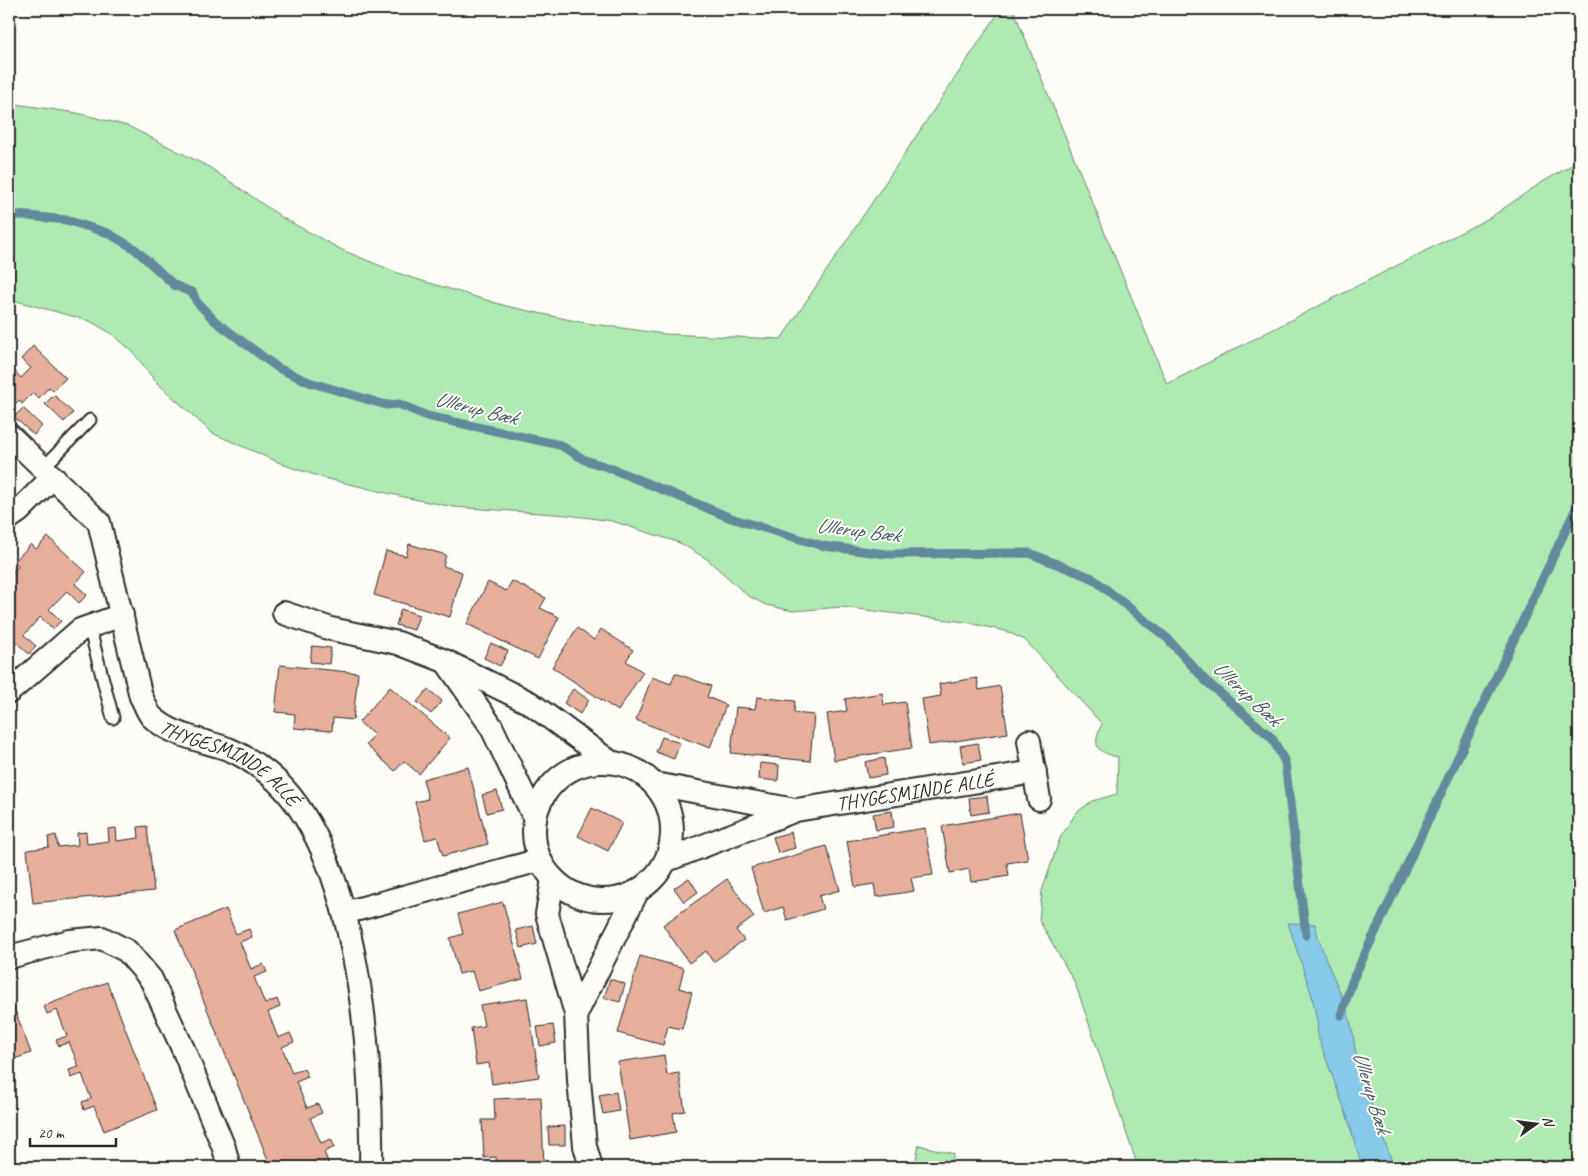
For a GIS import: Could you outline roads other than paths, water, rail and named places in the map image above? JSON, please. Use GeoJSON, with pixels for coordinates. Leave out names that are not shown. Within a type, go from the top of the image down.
{"type":"FeatureCollection","features":[{"type":"Feature","properties":{"kind":"street","name":"THYGESMINDE ALLÉ"},"geometry":{"type":"LineString","coordinates":[[9,435],[99,522],[141,697],[151,716],[168,729],[231,750],[261,768],[288,793],[309,822],[324,854],[344,913],[366,1033],[372,1119],[371,1167]]}},
{"type":"Feature","properties":{"kind":"street"},"geometry":{"type":"LineString","coordinates":[[9,518],[19,511],[48,472]]}},
{"type":"Feature","properties":{"kind":"street"},"geometry":{"type":"LineString","coordinates":[[284,613],[331,629],[398,643],[445,660],[530,703],[609,762]]}},
{"type":"Feature","properties":{"kind":"street"},"geometry":{"type":"LineString","coordinates":[[9,692],[80,630],[122,614]]}},
{"type":"Feature","properties":{"kind":"street"},"geometry":{"type":"LineString","coordinates":[[445,660],[491,726],[535,818]]}},
{"type":"Feature","properties":{"kind":"street"},"geometry":{"type":"LineString","coordinates":[[1029,741],[1039,799]]}},
{"type":"Feature","properties":{"kind":"street"},"geometry":{"type":"LineString","coordinates":[[609,762],[634,768],[655,784],[666,801],[672,820],[672,840],[667,860],[654,878],[637,892],[615,900],[593,900],[571,893],[553,879],[540,860],[534,840],[535,818],[544,795],[561,776],[584,764],[609,762]]}},
{"type":"Feature","properties":{"kind":"street","name":"THYGESMINDE ALLÉ"},"geometry":{"type":"LineString","coordinates":[[667,860],[796,810],[1034,772]]}},
{"type":"Feature","properties":{"kind":"street","name":"THYGESMINDE ALLÉ"},"geometry":{"type":"LineString","coordinates":[[655,784],[796,810]]}},
{"type":"Feature","properties":{"kind":"street"},"geometry":{"type":"LineString","coordinates":[[344,913],[540,860]]}},
{"type":"Feature","properties":{"kind":"street"},"geometry":{"type":"LineString","coordinates":[[553,879],[548,914],[576,1014],[584,1127],[591,1167]]}},
{"type":"Feature","properties":{"kind":"street"},"geometry":{"type":"LineString","coordinates":[[576,1014],[637,892]]}},
{"type":"Feature","properties":{"kind":"street"},"geometry":{"type":"LineString","coordinates":[[9,957],[70,940],[102,938],[127,951],[151,979],[224,1148],[229,1167]]}},
{"type":"Feature","properties":{"kind":"lane"},"geometry":{"type":"LineString","coordinates":[[48,472],[90,420]]}},
{"type":"Feature","properties":{"kind":"lane"},"geometry":{"type":"LineString","coordinates":[[89,626],[113,718]]}},
{"type":"Feature","properties":{"kind":"water"},"geometry":{"type":"Polygon","coordinates":[[[1288,923],[1315,924],[1318,937],[1344,1002],[1352,1028],[1361,1072],[1394,1167],[1362,1167],[1347,1116],[1318,1037],[1312,996],[1288,923]]]}},
{"type":"Feature","properties":{"kind":"waterway","name":"Ullerup Bæk"},"geometry":{"type":"LineString","coordinates":[[9,214],[66,220],[108,233],[135,249],[174,285],[193,293],[196,301],[215,321],[278,368],[309,382],[386,405],[399,404],[427,416],[560,445],[585,460],[610,468],[731,518],[823,546],[886,554],[1029,553],[1092,578],[1167,638],[1206,681],[1272,738],[1285,762],[1306,935]]}},
{"type":"Feature","properties":{"kind":"waterway"},"geometry":{"type":"LineString","coordinates":[[1341,1015],[1353,979],[1579,502]]}}]}
